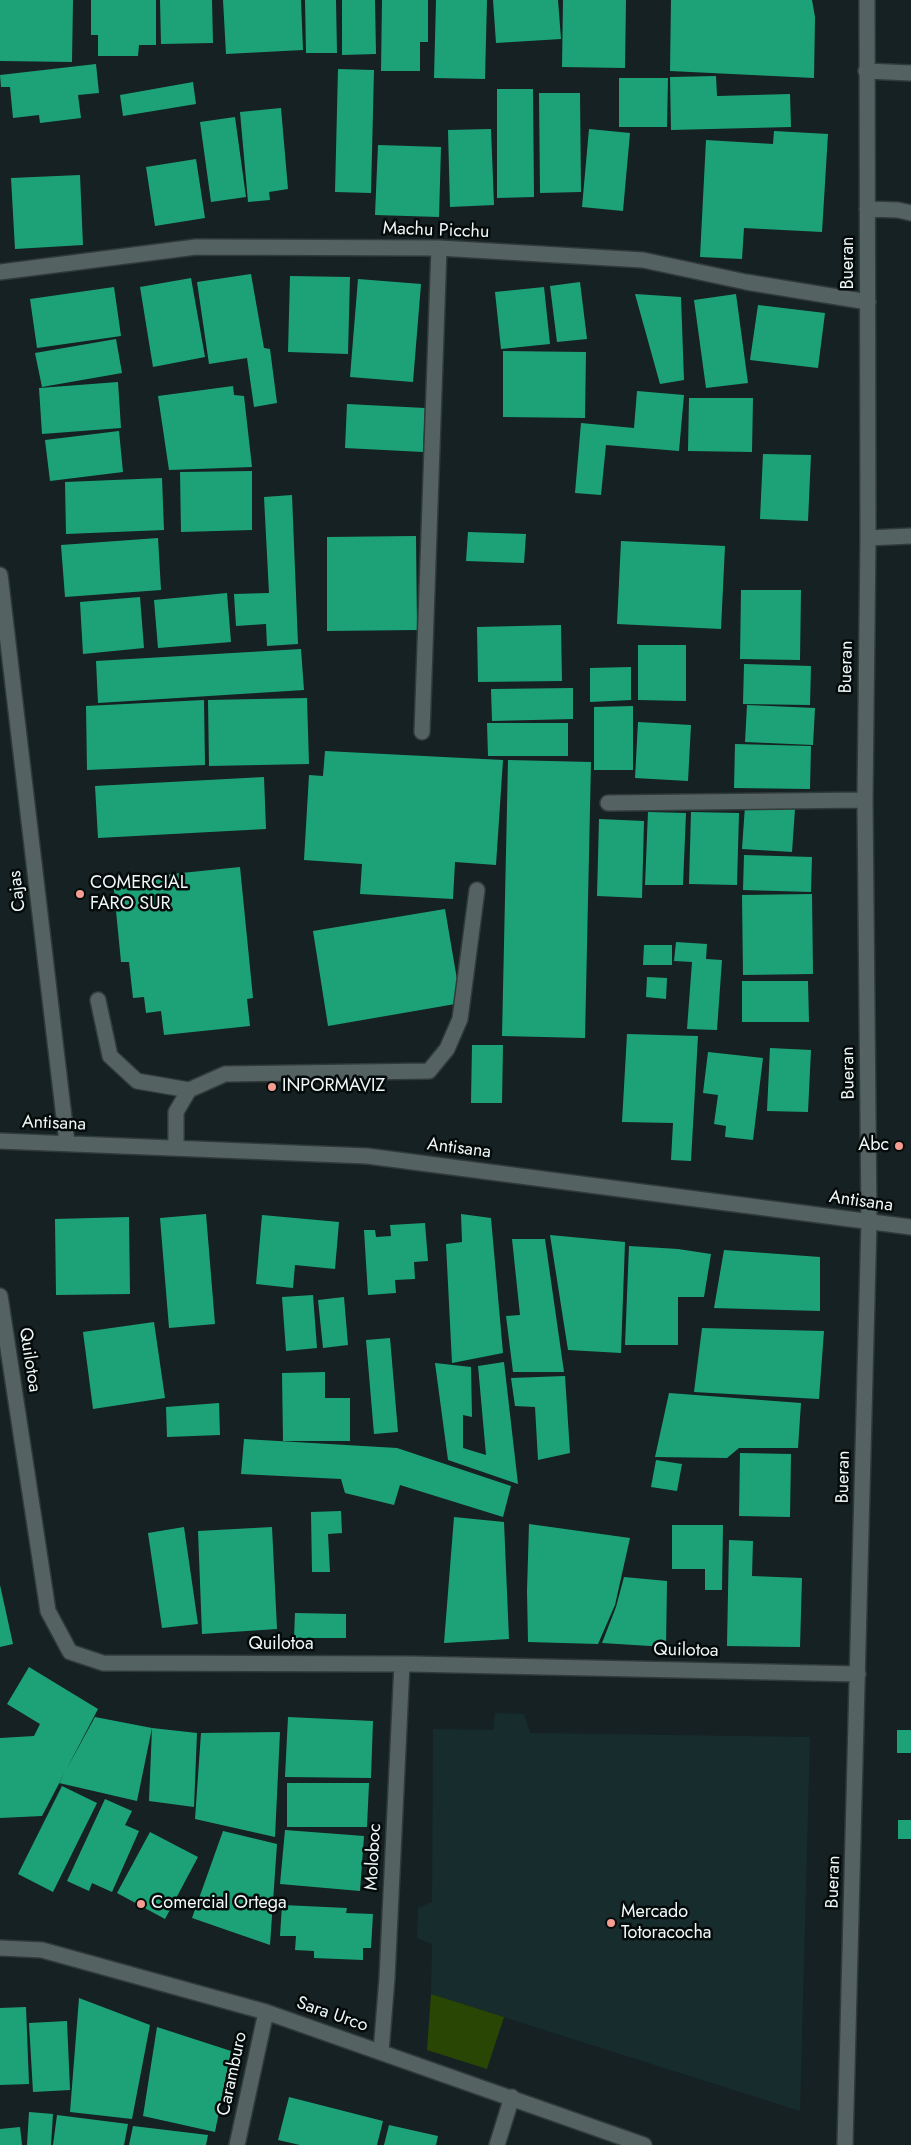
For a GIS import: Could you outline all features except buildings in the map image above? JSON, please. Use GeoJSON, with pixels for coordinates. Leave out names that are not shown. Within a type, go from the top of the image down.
{"type":"FeatureCollection","features":[{"type":"Feature","properties":{"kind":"street","name":"Bueran"},"geometry":{"type":"LineString","coordinates":[[845,2145],[869,1222],[865,800],[868,538],[867,0]]}},
{"type":"Feature","properties":{"kind":"street"},"geometry":{"type":"LineString","coordinates":[[866,71],[911,73]]}},
{"type":"Feature","properties":{"kind":"street"},"geometry":{"type":"LineString","coordinates":[[867,209],[898,210],[911,213]]}},
{"type":"Feature","properties":{"kind":"street","name":"Machu Picchu"},"geometry":{"type":"LineString","coordinates":[[0,272],[196,248],[439,248],[644,260],[746,282],[868,302]]}},
{"type":"Feature","properties":{"kind":"street"},"geometry":{"type":"LineString","coordinates":[[422,732],[439,248]]}},
{"type":"Feature","properties":{"kind":"street"},"geometry":{"type":"LineString","coordinates":[[868,538],[911,536]]}},
{"type":"Feature","properties":{"kind":"street","name":"Cajas"},"geometry":{"type":"LineString","coordinates":[[0,575],[67,1143]]}},
{"type":"Feature","properties":{"kind":"street"},"geometry":{"type":"LineString","coordinates":[[608,803],[865,800]]}},
{"type":"Feature","properties":{"kind":"street"},"geometry":{"type":"LineString","coordinates":[[98,1000],[110,1056],[137,1081],[189,1090],[225,1074],[429,1071],[447,1048],[460,1019],[477,890]]}},
{"type":"Feature","properties":{"kind":"street"},"geometry":{"type":"LineString","coordinates":[[176,1148],[176,1112],[189,1090]]}},
{"type":"Feature","properties":{"kind":"street","name":"Antisana"},"geometry":{"type":"LineString","coordinates":[[0,1141],[367,1156],[911,1227]]}},
{"type":"Feature","properties":{"kind":"street","name":"Quilotoa"},"geometry":{"type":"LineString","coordinates":[[0,1296],[48,1611],[70,1652],[103,1663],[402,1664],[858,1674]]}},
{"type":"Feature","properties":{"kind":"street","name":"Moloboc"},"geometry":{"type":"LineString","coordinates":[[381,2052],[387,1978],[402,1664]]}},
{"type":"Feature","properties":{"kind":"street","name":"Sara Urco"},"geometry":{"type":"LineString","coordinates":[[0,1948],[42,1950],[266,2012],[644,2145]]}},
{"type":"Feature","properties":{"kind":"street","name":"Caramburo"},"geometry":{"type":"LineString","coordinates":[[237,2145],[266,2012]]}},
{"type":"Feature","properties":{"kind":"street"},"geometry":{"type":"LineString","coordinates":[[497,2145],[512,2097]]}},
{"type":"Feature","properties":{"kind":"shaded area","name":"Mercado Totoracocha"},"geometry":{"type":"Polygon","coordinates":[[[495,1713],[524,1714],[530,1733],[810,1737],[800,2111],[431,1994],[432,1944],[417,1938],[418,1908],[432,1902],[433,1729],[493,1730],[495,1713]]]}},
{"type":"Feature","properties":{"kind":"green space"},"geometry":{"type":"Polygon","coordinates":[[[431,1994],[504,2017],[487,2069],[427,2050],[431,1994]]]}},
{"type":"Feature","properties":{"kind":"place","name":"COMERCIAL FARO SUR"},"geometry":{"type":"Point","coordinates":[80,894]}},
{"type":"Feature","properties":{"kind":"place","name":"INPORMAVIZ"},"geometry":{"type":"Point","coordinates":[272,1087]}},
{"type":"Feature","properties":{"kind":"place","name":"Abc"},"geometry":{"type":"Point","coordinates":[899,1146]}},
{"type":"Feature","properties":{"kind":"place","name":"Comercial Ortega"},"geometry":{"type":"Point","coordinates":[141,1904]}},
{"type":"Feature","properties":{"kind":"place","name":"Mercado Totoracocha"},"geometry":{"type":"Point","coordinates":[611,1923]}}]}
